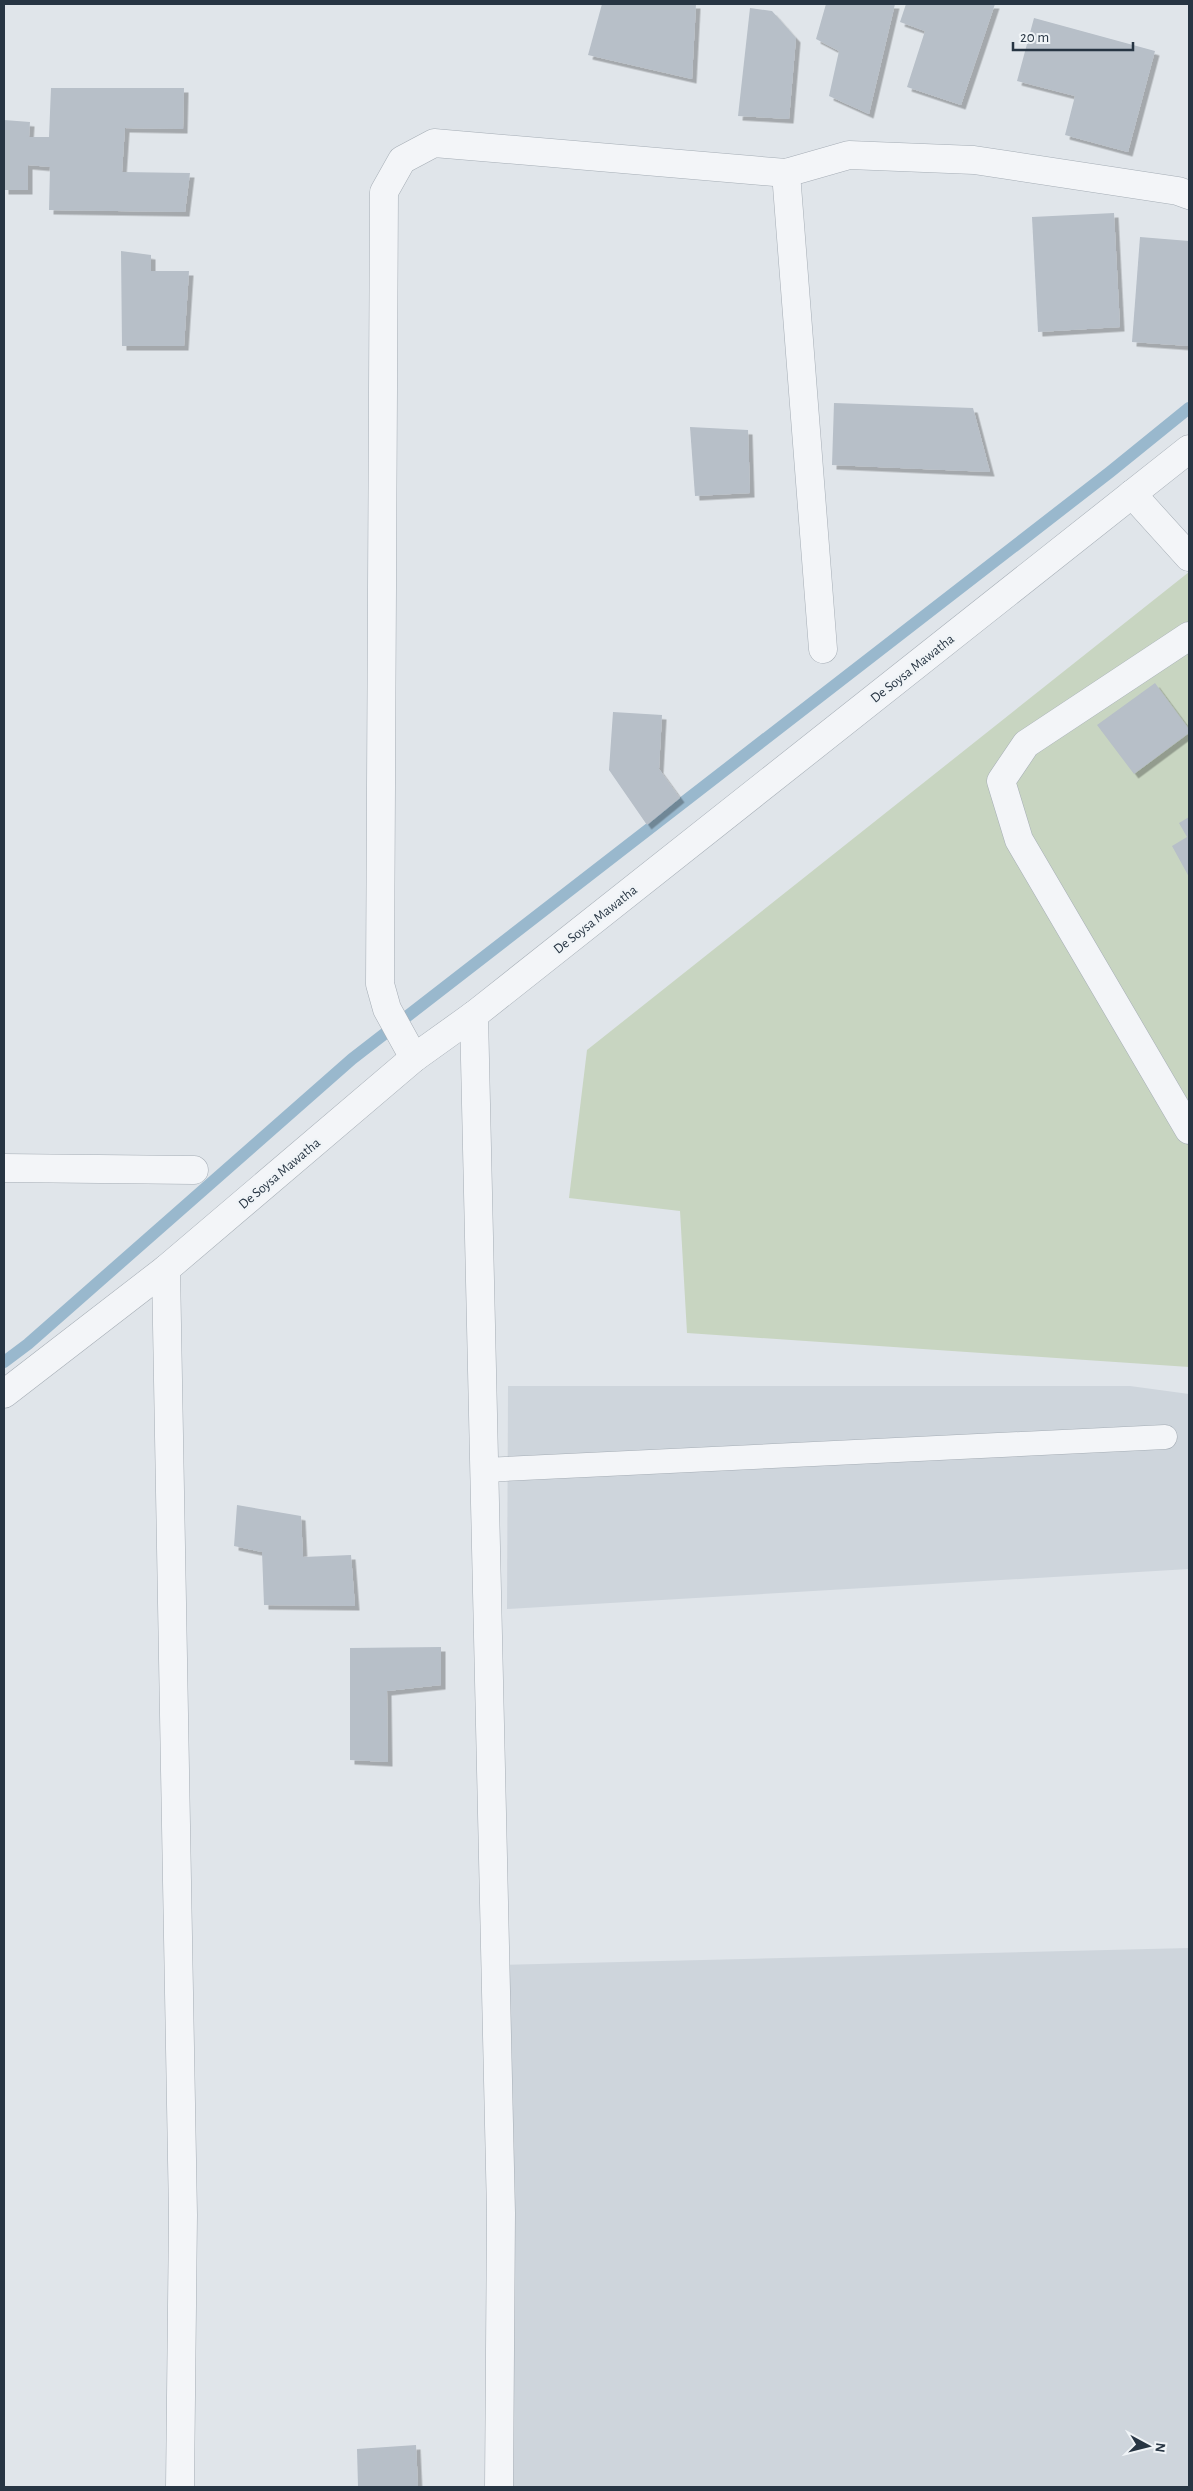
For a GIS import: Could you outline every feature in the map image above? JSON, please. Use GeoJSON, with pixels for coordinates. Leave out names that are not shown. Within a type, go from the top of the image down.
{"type":"FeatureCollection","features":[{"type":"Feature","properties":{"kind":"street"},"geometry":{"type":"LineString","coordinates":[[408,1048],[387,1009],[380,984],[384,192],[402,160],[434,143],[786,173],[849,155],[974,160],[1178,191],[1189,195]]}},
{"type":"Feature","properties":{"kind":"street"},"geometry":{"type":"LineString","coordinates":[[786,173],[823,648]]}},
{"type":"Feature","properties":{"kind":"street","name":"De Soysa Mawatha"},"geometry":{"type":"LineString","coordinates":[[4,1394],[166,1269],[408,1048],[474,1015],[1189,449]]}},
{"type":"Feature","properties":{"kind":"street"},"geometry":{"type":"LineString","coordinates":[[1132,494],[1189,558]]}},
{"type":"Feature","properties":{"kind":"street"},"geometry":{"type":"LineString","coordinates":[[1189,636],[1026,744],[1001,781],[1019,840],[1189,1130]]}},
{"type":"Feature","properties":{"kind":"street"},"geometry":{"type":"LineString","coordinates":[[474,1015],[501,2203],[499,2487]]}},
{"type":"Feature","properties":{"kind":"street"},"geometry":{"type":"LineString","coordinates":[[4,1168],[194,1170]]}},
{"type":"Feature","properties":{"kind":"street"},"geometry":{"type":"LineString","coordinates":[[166,1269],[183,2215],[180,2487]]}},
{"type":"Feature","properties":{"kind":"lane"},"geometry":{"type":"LineString","coordinates":[[484,1470],[1165,1437]]}},
{"type":"Feature","properties":{"kind":"shaded area"},"geometry":{"type":"Polygon","coordinates":[[[508,1386],[1130,1386],[1189,1394],[1189,1569],[507,1609],[508,1386]]]}},
{"type":"Feature","properties":{"kind":"shaded area"},"geometry":{"type":"Polygon","coordinates":[[[1189,1948],[1189,2487],[510,2487],[501,1965],[1189,1948]]]}},
{"type":"Feature","properties":{"kind":"green space"},"geometry":{"type":"Polygon","coordinates":[[[1189,572],[1189,1367],[687,1333],[680,1211],[569,1198],[587,1050],[1189,572]]]}},
{"type":"Feature","properties":{"kind":"building"},"geometry":{"type":"Polygon","coordinates":[[[602,4],[696,4],[692,79],[588,55],[602,4]]]}},
{"type":"Feature","properties":{"kind":"building"},"geometry":{"type":"Polygon","coordinates":[[[826,4],[895,4],[869,114],[829,96],[839,51],[816,39],[826,4]]]}},
{"type":"Feature","properties":{"kind":"building"},"geometry":{"type":"Polygon","coordinates":[[[906,4],[995,4],[961,105],[907,87],[925,31],[900,22],[906,4]]]}},
{"type":"Feature","properties":{"kind":"building"},"geometry":{"type":"Polygon","coordinates":[[[750,8],[772,11],[796,38],[789,119],[738,116],[750,8]]]}},
{"type":"Feature","properties":{"kind":"building"},"geometry":{"type":"Polygon","coordinates":[[[1034,18],[1155,51],[1128,152],[1065,135],[1075,96],[1017,81],[1034,18]]]}},
{"type":"Feature","properties":{"kind":"building"},"geometry":{"type":"Polygon","coordinates":[[[51,88],[184,88],[183,129],[125,128],[122,172],[190,173],[185,212],[49,210],[50,167],[28,165],[28,190],[4,190],[4,120],[30,122],[29,137],[49,137],[51,88]]]}},
{"type":"Feature","properties":{"kind":"building"},"geometry":{"type":"Polygon","coordinates":[[[1114,213],[1120,327],[1038,332],[1032,217],[1114,213]]]}},
{"type":"Feature","properties":{"kind":"building"},"geometry":{"type":"Polygon","coordinates":[[[1140,237],[1189,241],[1189,346],[1132,342],[1140,237]]]}},
{"type":"Feature","properties":{"kind":"building"},"geometry":{"type":"Polygon","coordinates":[[[121,251],[151,255],[151,271],[189,271],[184,346],[122,346],[121,251]]]}},
{"type":"Feature","properties":{"kind":"building"},"geometry":{"type":"Polygon","coordinates":[[[834,403],[973,408],[990,472],[832,465],[834,403]]]}},
{"type":"Feature","properties":{"kind":"building"},"geometry":{"type":"Polygon","coordinates":[[[690,427],[748,430],[750,493],[695,496],[690,427]]]}},
{"type":"Feature","properties":{"kind":"building"},"geometry":{"type":"Polygon","coordinates":[[[1155,683],[1189,729],[1189,733],[1134,774],[1097,725],[1155,683]]]}},
{"type":"Feature","properties":{"kind":"building"},"geometry":{"type":"Polygon","coordinates":[[[613,712],[662,715],[659,769],[680,798],[647,825],[609,770],[613,712]]]}},
{"type":"Feature","properties":{"kind":"building"},"geometry":{"type":"Polygon","coordinates":[[[1189,817],[1189,877],[1172,846],[1187,837],[1179,823],[1189,817]]]}},
{"type":"Feature","properties":{"kind":"building"},"geometry":{"type":"Polygon","coordinates":[[[237,1505],[301,1516],[303,1557],[351,1555],[355,1606],[264,1605],[262,1552],[234,1546],[237,1505]]]}},
{"type":"Feature","properties":{"kind":"building"},"geometry":{"type":"Polygon","coordinates":[[[441,1647],[441,1685],[387,1691],[388,1762],[350,1760],[350,1648],[441,1647]]]}},
{"type":"Feature","properties":{"kind":"building"},"geometry":{"type":"Polygon","coordinates":[[[416,2445],[418,2487],[358,2487],[357,2449],[416,2445]]]}},
{"type":"Feature","properties":{"kind":"waterway"},"geometry":{"type":"LineString","coordinates":[[4,1362],[28,1344],[352,1059],[1110,472],[1189,408]]}}]}
